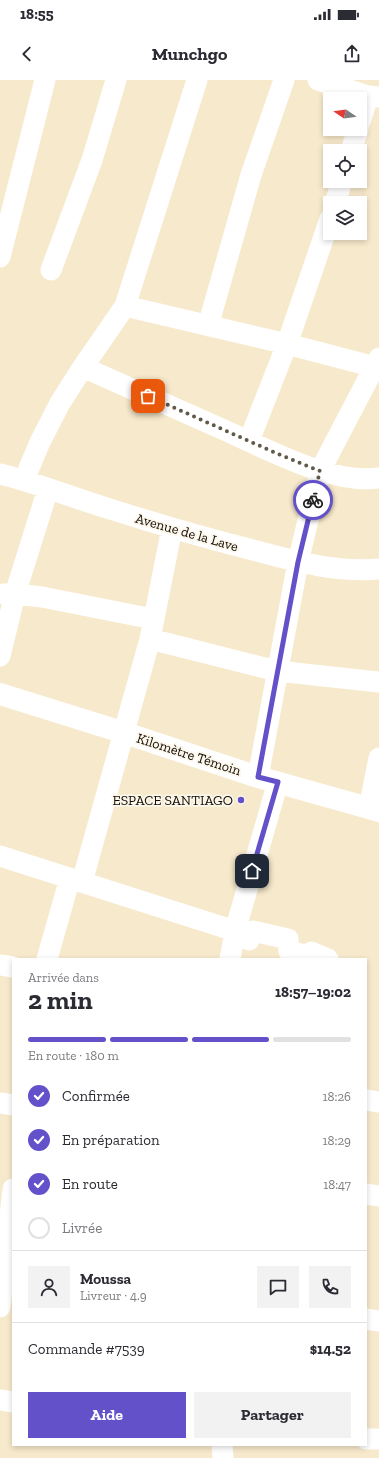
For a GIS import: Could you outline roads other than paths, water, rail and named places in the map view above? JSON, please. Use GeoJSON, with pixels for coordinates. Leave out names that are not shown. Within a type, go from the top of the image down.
{"type":"FeatureCollection","features":[{"type":"Feature","properties":{"kind":"main road","name":"Kilomètre Témoin"},"geometry":{"type":"LineString","coordinates":[[0,694],[268,780],[374,809]]}},
{"type":"Feature","properties":{"kind":"street"},"geometry":{"type":"LineString","coordinates":[[0,257],[45,80]]}},
{"type":"Feature","properties":{"kind":"street"},"geometry":{"type":"LineString","coordinates":[[51,270],[92,160],[116,80]]}},
{"type":"Feature","properties":{"kind":"street"},"geometry":{"type":"LineString","coordinates":[[24,480],[40,442],[60,403],[125,306],[198,80]]}},
{"type":"Feature","properties":{"kind":"street"},"geometry":{"type":"LineString","coordinates":[[208,326],[251,175],[284,80]]}},
{"type":"Feature","properties":{"kind":"street"},"geometry":{"type":"LineString","coordinates":[[318,80],[374,97],[367,110]]}},
{"type":"Feature","properties":{"kind":"street"},"geometry":{"type":"LineString","coordinates":[[249,441],[287,344],[323,239]]}},
{"type":"Feature","properties":{"kind":"street"},"geometry":{"type":"LineString","coordinates":[[125,306],[287,344],[377,363],[320,471],[298,562],[277,671],[268,780],[230,958]]}},
{"type":"Feature","properties":{"kind":"street"},"geometry":{"type":"LineString","coordinates":[[83,367],[320,471],[346,477],[372,479],[379,478]]}},
{"type":"Feature","properties":{"kind":"street","name":"Avenue de la Lave"},"geometry":{"type":"LineString","coordinates":[[0,474],[24,480],[172,528],[298,562],[342,569],[379,569]]}},
{"type":"Feature","properties":{"kind":"street"},"geometry":{"type":"LineString","coordinates":[[0,656],[8,594],[48,489]]}},
{"type":"Feature","properties":{"kind":"street"},"geometry":{"type":"LineString","coordinates":[[47,958],[76,880],[124,733],[152,629],[172,528]]}},
{"type":"Feature","properties":{"kind":"street"},"geometry":{"type":"LineString","coordinates":[[8,594],[42,597],[152,629],[277,671],[379,682]]}},
{"type":"Feature","properties":{"kind":"street"},"geometry":{"type":"LineString","coordinates":[[374,809],[379,758]]}},
{"type":"Feature","properties":{"kind":"street"},"geometry":{"type":"LineString","coordinates":[[0,856],[235,931],[249,940],[253,931],[288,940],[289,951],[308,956],[311,952],[326,958]]}},
{"type":"Feature","properties":{"kind":"street"},"geometry":{"type":"LineString","coordinates":[[0,965],[12,967]]}},
{"type":"Feature","properties":{"kind":"street"},"geometry":{"type":"LineString","coordinates":[[367,1100],[379,1102]]}},
{"type":"Feature","properties":{"kind":"street"},"geometry":{"type":"LineString","coordinates":[[0,1103],[12,1105]]}},
{"type":"Feature","properties":{"kind":"street"},"geometry":{"type":"LineString","coordinates":[[367,1194],[379,1196]]}},
{"type":"Feature","properties":{"kind":"street"},"geometry":{"type":"LineString","coordinates":[[0,1308],[12,1199]]}},
{"type":"Feature","properties":{"kind":"street"},"geometry":{"type":"LineString","coordinates":[[367,1318],[379,1321]]}},
{"type":"Feature","properties":{"kind":"street"},"geometry":{"type":"LineString","coordinates":[[0,1400],[12,1402]]}},
{"type":"Feature","properties":{"kind":"street"},"geometry":{"type":"LineString","coordinates":[[367,1439],[379,1439]]}},
{"type":"Feature","properties":{"kind":"street"},"geometry":{"type":"LineString","coordinates":[[222,1446],[223,1458]]}},
{"type":"Feature","properties":{"kind":"place","name":"ESPACE SANTIAGO"},"geometry":{"type":"Point","coordinates":[241,800]}}]}
